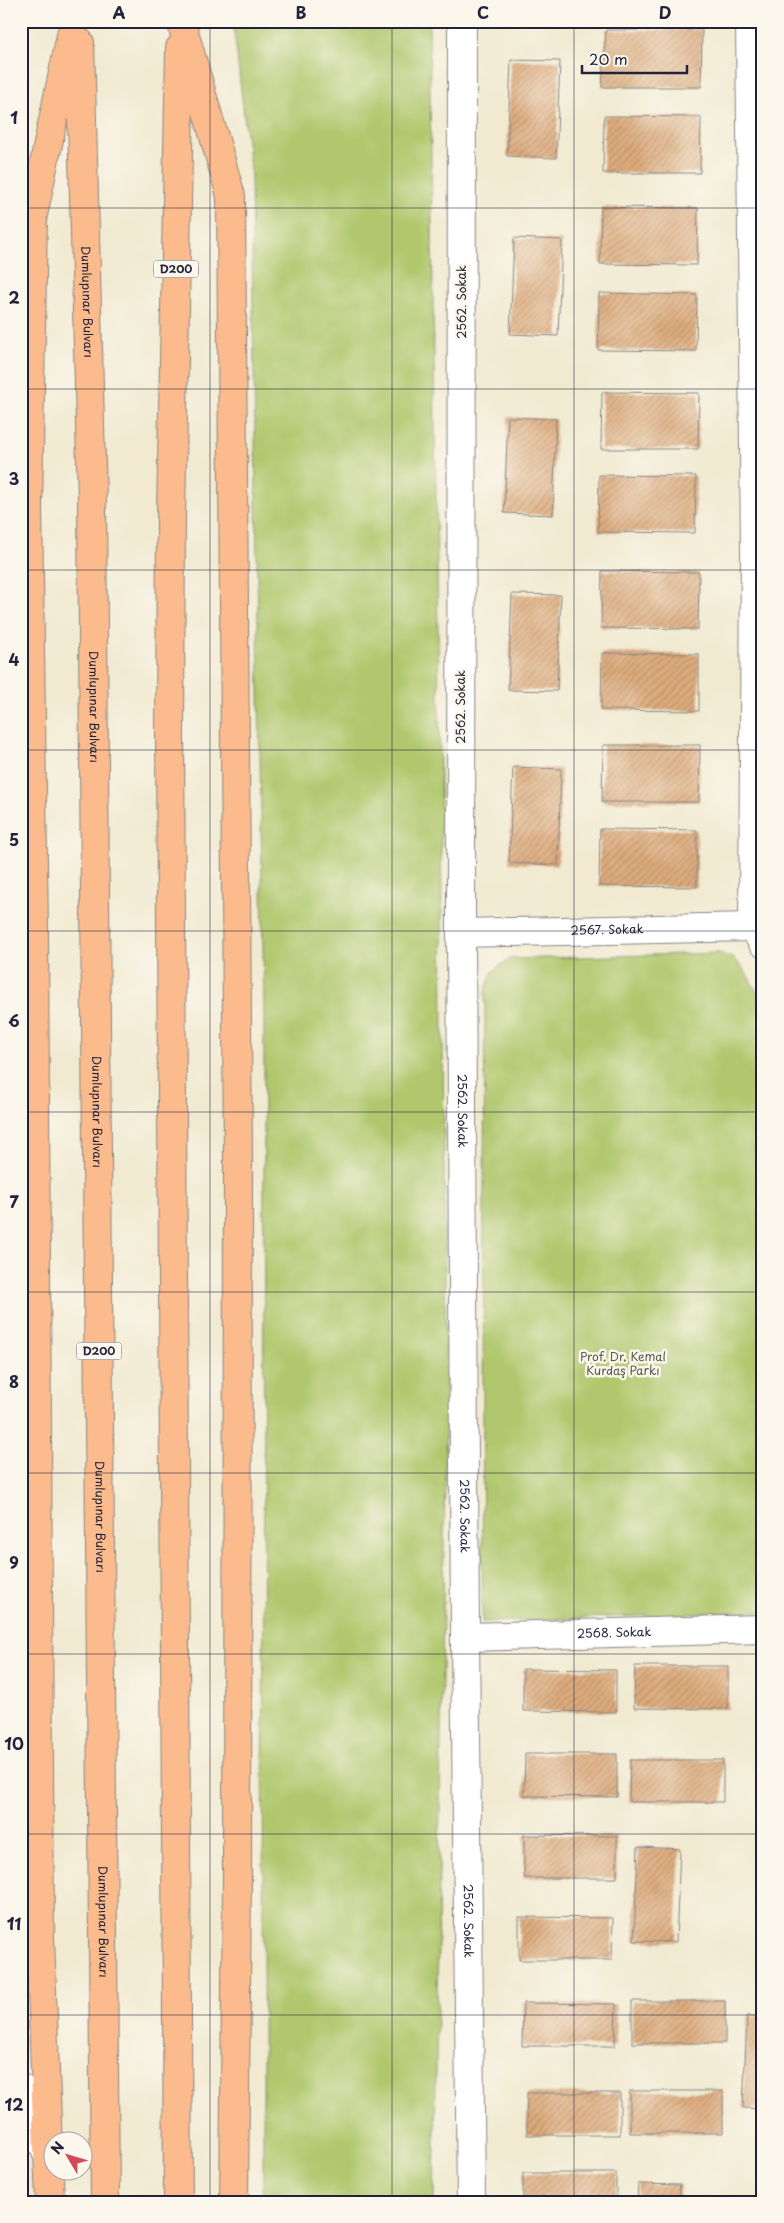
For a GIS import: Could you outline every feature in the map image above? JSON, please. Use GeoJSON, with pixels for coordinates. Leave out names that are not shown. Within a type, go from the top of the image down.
{"type":"FeatureCollection","features":[{"type":"Feature","properties":{"kind":"highway"},"geometry":{"type":"LineString","coordinates":[[47,2130],[40,1938],[34,942],[28,506],[33,215],[74,21]]}},
{"type":"Feature","properties":{"kind":"highway","name":"Dumlupınar Bulvarı"},"geometry":{"type":"LineString","coordinates":[[79,21],[92,500],[105,2202]]}},
{"type":"Feature","properties":{"kind":"highway"},"geometry":{"type":"LineString","coordinates":[[181,21],[231,196],[238,1161],[237,1880],[234,2202]]}},
{"type":"Feature","properties":{"kind":"highway","name":"D200"},"geometry":{"type":"LineString","coordinates":[[178,2202],[171,516],[181,21]]}},
{"type":"Feature","properties":{"kind":"highway"},"geometry":{"type":"LineString","coordinates":[[49,2180],[50,2202]]}},
{"type":"Feature","properties":{"kind":"street","name":"2562. Sokak"},"geometry":{"type":"LineString","coordinates":[[462,21],[461,933],[465,1637],[471,2202]]}},
{"type":"Feature","properties":{"kind":"street"},"geometry":{"type":"LineString","coordinates":[[750,21],[759,647],[758,935]]}},
{"type":"Feature","properties":{"kind":"street","name":"2567. Sokak"},"geometry":{"type":"LineString","coordinates":[[461,933],[758,935]]}},
{"type":"Feature","properties":{"kind":"street","name":"2568. Sokak"},"geometry":{"type":"LineString","coordinates":[[465,1637],[763,1629]]}},
{"type":"Feature","properties":{"kind":"street"},"geometry":{"type":"LineString","coordinates":[[21,2088],[42,2141]]}},
{"type":"Feature","properties":{"kind":"green space"},"geometry":{"type":"Polygon","coordinates":[[[233,21],[429,21],[442,908],[446,1406],[434,2202],[263,2202],[264,1011],[251,176],[233,21]]]}},
{"type":"Feature","properties":{"kind":"green space","name":"Prof. Dr. Kemal Kurdaş Parkı"},"geometry":{"type":"Polygon","coordinates":[[[719,953],[733,958],[744,970],[763,1001],[763,1611],[482,1622],[485,991],[493,971],[509,959],[719,953]]]}},
{"type":"Feature","properties":{"kind":"building"},"geometry":{"type":"Polygon","coordinates":[[[606,30],[702,30],[701,87],[602,87],[606,30]]]}},
{"type":"Feature","properties":{"kind":"building"},"geometry":{"type":"Polygon","coordinates":[[[511,60],[560,61],[556,158],[507,156],[511,60]]]}},
{"type":"Feature","properties":{"kind":"building"},"geometry":{"type":"Polygon","coordinates":[[[604,116],[701,117],[700,173],[603,173],[604,116]]]}},
{"type":"Feature","properties":{"kind":"building"},"geometry":{"type":"Polygon","coordinates":[[[601,207],[698,208],[697,265],[600,264],[601,207]]]}},
{"type":"Feature","properties":{"kind":"building"},"geometry":{"type":"Polygon","coordinates":[[[514,238],[562,240],[558,336],[510,334],[514,238]]]}},
{"type":"Feature","properties":{"kind":"building"},"geometry":{"type":"Polygon","coordinates":[[[599,293],[697,295],[696,351],[598,350],[599,293]]]}},
{"type":"Feature","properties":{"kind":"building"},"geometry":{"type":"Polygon","coordinates":[[[602,392],[699,393],[698,449],[601,449],[602,392]]]}},
{"type":"Feature","properties":{"kind":"building"},"geometry":{"type":"Polygon","coordinates":[[[508,417],[556,419],[553,515],[504,513],[508,417]]]}},
{"type":"Feature","properties":{"kind":"building"},"geometry":{"type":"Polygon","coordinates":[[[599,475],[696,476],[695,533],[598,532],[599,475]]]}},
{"type":"Feature","properties":{"kind":"building"},"geometry":{"type":"Polygon","coordinates":[[[602,571],[699,572],[698,629],[601,628],[602,571]]]}},
{"type":"Feature","properties":{"kind":"building"},"geometry":{"type":"Polygon","coordinates":[[[512,594],[561,595],[557,691],[508,690],[512,594]]]}},
{"type":"Feature","properties":{"kind":"building"},"geometry":{"type":"Polygon","coordinates":[[[602,653],[699,654],[699,711],[601,710],[602,653]]]}},
{"type":"Feature","properties":{"kind":"building"},"geometry":{"type":"Polygon","coordinates":[[[603,745],[700,745],[699,802],[602,802],[603,745]]]}},
{"type":"Feature","properties":{"kind":"building"},"geometry":{"type":"Polygon","coordinates":[[[513,767],[561,769],[558,865],[509,863],[513,767]]]}},
{"type":"Feature","properties":{"kind":"building"},"geometry":{"type":"Polygon","coordinates":[[[600,829],[697,830],[697,887],[599,886],[600,829]]]}},
{"type":"Feature","properties":{"kind":"building"},"geometry":{"type":"Polygon","coordinates":[[[635,1666],[728,1666],[728,1709],[634,1708],[635,1666]]]}},
{"type":"Feature","properties":{"kind":"building"},"geometry":{"type":"Polygon","coordinates":[[[523,1669],[616,1670],[616,1712],[523,1711],[523,1669]]]}},
{"type":"Feature","properties":{"kind":"building"},"geometry":{"type":"Polygon","coordinates":[[[525,1754],[617,1754],[617,1797],[524,1796],[525,1754]]]}},
{"type":"Feature","properties":{"kind":"building"},"geometry":{"type":"Polygon","coordinates":[[[630,1760],[723,1760],[723,1802],[629,1802],[630,1760]]]}},
{"type":"Feature","properties":{"kind":"building"},"geometry":{"type":"Polygon","coordinates":[[[524,1835],[617,1836],[617,1878],[524,1878],[524,1835]]]}},
{"type":"Feature","properties":{"kind":"building"},"geometry":{"type":"Polygon","coordinates":[[[638,1847],[680,1849],[676,1942],[634,1941],[638,1847]]]}},
{"type":"Feature","properties":{"kind":"building"},"geometry":{"type":"Polygon","coordinates":[[[519,1917],[613,1918],[612,1960],[519,1960],[519,1917]]]}},
{"type":"Feature","properties":{"kind":"building"},"geometry":{"type":"Polygon","coordinates":[[[632,2001],[725,2001],[725,2043],[632,2043],[632,2001]]]}},
{"type":"Feature","properties":{"kind":"building"},"geometry":{"type":"Polygon","coordinates":[[[523,2003],[616,2004],[615,2046],[522,2046],[523,2003]]]}},
{"type":"Feature","properties":{"kind":"building"},"geometry":{"type":"Polygon","coordinates":[[[747,2016],[763,2016],[763,2109],[743,2108],[747,2016]]]}},
{"type":"Feature","properties":{"kind":"building"},"geometry":{"type":"Polygon","coordinates":[[[630,2091],[723,2091],[723,2133],[630,2133],[630,2091]]]}},
{"type":"Feature","properties":{"kind":"building"},"geometry":{"type":"Polygon","coordinates":[[[527,2093],[620,2093],[620,2135],[527,2135],[527,2093]]]}},
{"type":"Feature","properties":{"kind":"building"},"geometry":{"type":"Polygon","coordinates":[[[523,2173],[616,2173],[616,2202],[523,2202],[523,2173]]]}},
{"type":"Feature","properties":{"kind":"building"},"geometry":{"type":"Polygon","coordinates":[[[638,2184],[680,2185],[679,2202],[637,2202],[638,2184]]]}}]}
